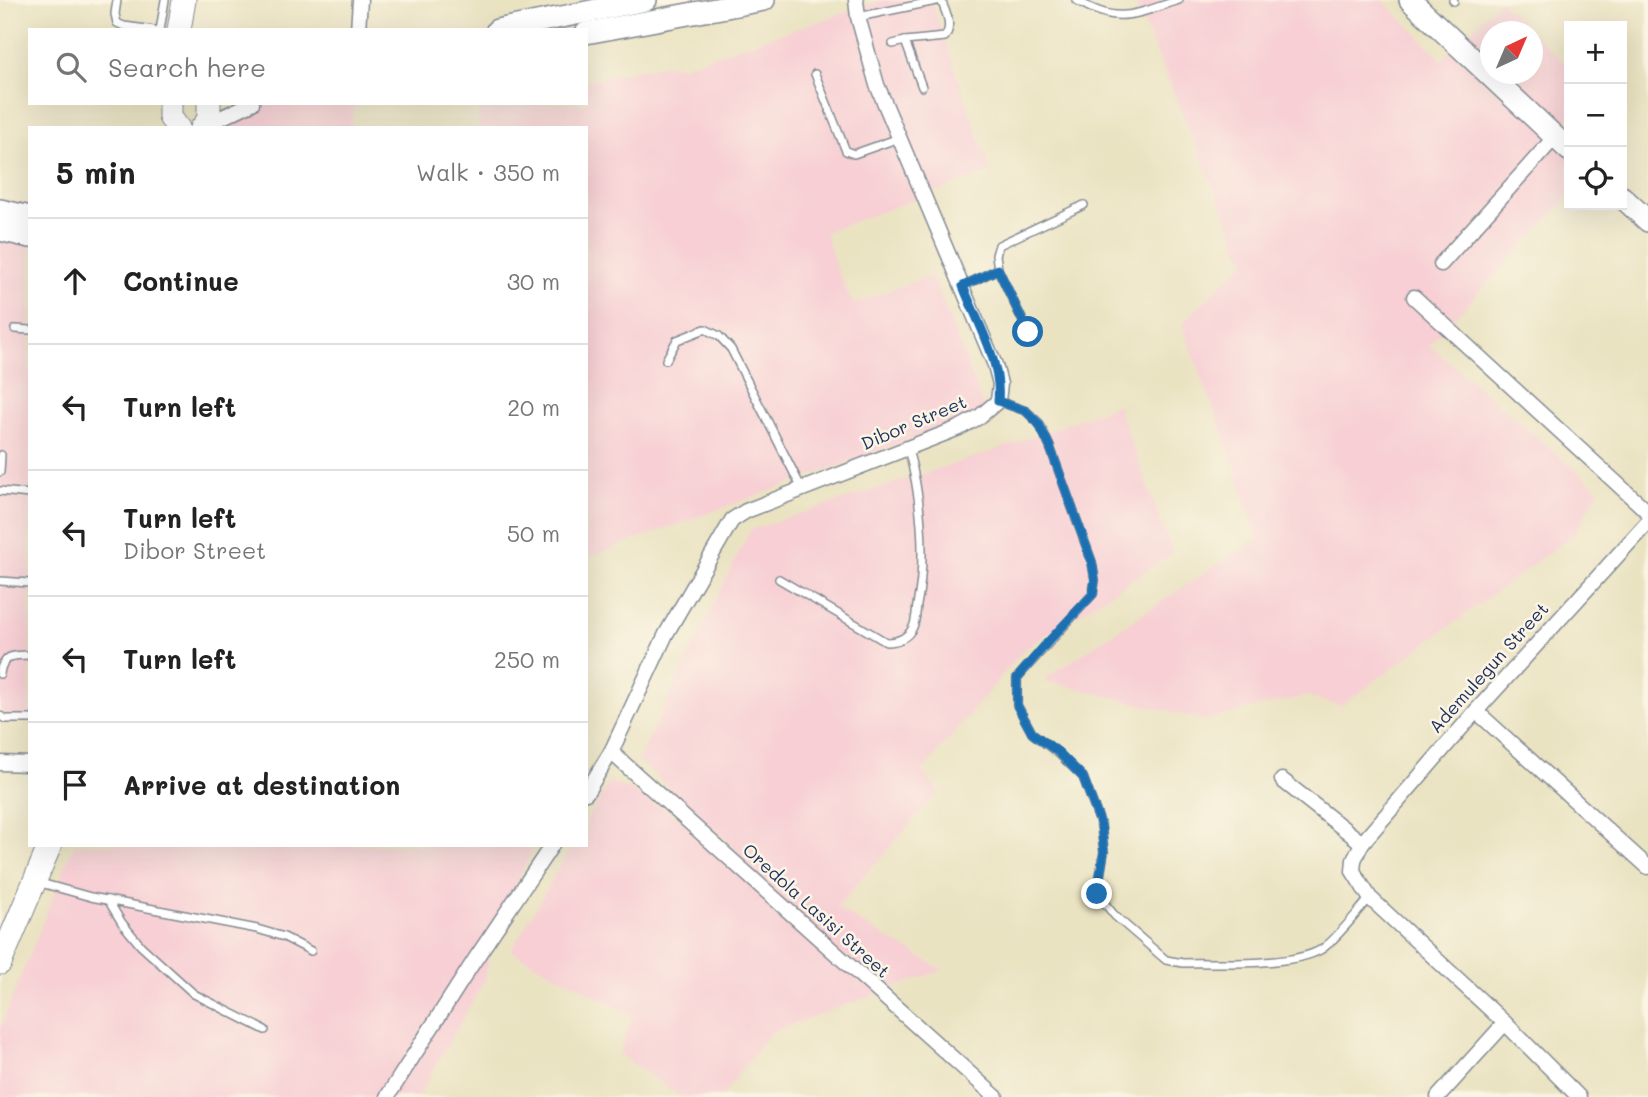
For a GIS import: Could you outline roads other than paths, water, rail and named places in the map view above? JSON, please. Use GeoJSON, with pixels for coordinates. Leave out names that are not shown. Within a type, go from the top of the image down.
{"type":"FeatureCollection","features":[{"type":"Feature","properties":{"kind":"main road"},"geometry":{"type":"LineString","coordinates":[[179,28],[184,0]]}},
{"type":"Feature","properties":{"kind":"main road"},"geometry":{"type":"LineString","coordinates":[[194,28],[196,0]]}},
{"type":"Feature","properties":{"kind":"main road"},"geometry":{"type":"LineString","coordinates":[[0,932],[39,847]]}},
{"type":"Feature","properties":{"kind":"main road"},"geometry":{"type":"LineString","coordinates":[[0,963],[49,847]]}},
{"type":"Feature","properties":{"kind":"street"},"geometry":{"type":"LineString","coordinates":[[358,28],[360,0]]}},
{"type":"Feature","properties":{"kind":"street"},"geometry":{"type":"LineString","coordinates":[[507,28],[646,0]]}},
{"type":"Feature","properties":{"kind":"street"},"geometry":{"type":"LineString","coordinates":[[588,33],[764,0]]}},
{"type":"Feature","properties":{"kind":"street"},"geometry":{"type":"LineString","coordinates":[[856,0],[858,17],[877,85],[995,365],[1000,384],[998,401]]}},
{"type":"Feature","properties":{"kind":"street"},"geometry":{"type":"LineString","coordinates":[[1410,0],[1562,143],[1441,264]]}},
{"type":"Feature","properties":{"kind":"street"},"geometry":{"type":"LineString","coordinates":[[206,119],[246,105]]}},
{"type":"Feature","properties":{"kind":"street"},"geometry":{"type":"LineString","coordinates":[[1627,202],[1648,221]]}},
{"type":"Feature","properties":{"kind":"street"},"geometry":{"type":"LineString","coordinates":[[0,210],[28,217]]}},
{"type":"Feature","properties":{"kind":"street"},"geometry":{"type":"LineString","coordinates":[[0,230],[28,237]]}},
{"type":"Feature","properties":{"kind":"street"},"geometry":{"type":"LineString","coordinates":[[1414,297],[1648,512]]}},
{"type":"Feature","properties":{"kind":"street","name":"Dibor Street"},"geometry":{"type":"LineString","coordinates":[[588,790],[611,752],[666,634],[732,520],[746,511],[959,428],[979,417],[998,401]]}},
{"type":"Feature","properties":{"kind":"street","name":"Ademulegun Street"},"geometry":{"type":"LineString","coordinates":[[1362,843],[1476,710],[1648,522]]}},
{"type":"Feature","properties":{"kind":"street"},"geometry":{"type":"LineString","coordinates":[[1476,710],[1648,867]]}},
{"type":"Feature","properties":{"kind":"street","name":"Oredola Lasisi Street"},"geometry":{"type":"LineString","coordinates":[[611,752],[996,1097]]}},
{"type":"Feature","properties":{"kind":"street"},"geometry":{"type":"LineString","coordinates":[[0,763],[28,764]]}},
{"type":"Feature","properties":{"kind":"street"},"geometry":{"type":"LineString","coordinates":[[1282,780],[1362,843],[1354,860],[1353,871],[1370,898],[1505,1023],[1580,1097]]}},
{"type":"Feature","properties":{"kind":"street"},"geometry":{"type":"LineString","coordinates":[[387,1097],[551,847]]}},
{"type":"Feature","properties":{"kind":"street"},"geometry":{"type":"LineString","coordinates":[[1438,1097],[1505,1023]]}},
{"type":"Feature","properties":{"kind":"lane"},"geometry":{"type":"LineString","coordinates":[[117,0],[117,23],[139,28]]}},
{"type":"Feature","properties":{"kind":"lane"},"geometry":{"type":"LineString","coordinates":[[160,28],[165,0]]}},
{"type":"Feature","properties":{"kind":"lane"},"geometry":{"type":"LineString","coordinates":[[858,17],[941,0],[949,23],[945,37],[892,44]]}},
{"type":"Feature","properties":{"kind":"lane"},"geometry":{"type":"LineString","coordinates":[[1076,0],[1096,12],[1126,17],[1178,0]]}},
{"type":"Feature","properties":{"kind":"lane"},"geometry":{"type":"LineString","coordinates":[[905,41],[922,87]]}},
{"type":"Feature","properties":{"kind":"lane"},"geometry":{"type":"LineString","coordinates":[[815,74],[846,151],[854,154],[899,138]]}},
{"type":"Feature","properties":{"kind":"lane"},"geometry":{"type":"LineString","coordinates":[[1028,332],[998,269],[996,254],[999,244],[1084,205]]}},
{"type":"Feature","properties":{"kind":"lane"},"geometry":{"type":"LineString","coordinates":[[963,286],[998,269]]}},
{"type":"Feature","properties":{"kind":"lane"},"geometry":{"type":"LineString","coordinates":[[15,329],[28,330]]}},
{"type":"Feature","properties":{"kind":"lane"},"geometry":{"type":"LineString","coordinates":[[666,360],[677,341],[705,329],[719,336],[731,349],[802,489]]}},
{"type":"Feature","properties":{"kind":"lane"},"geometry":{"type":"LineString","coordinates":[[998,401],[1026,411],[1039,424],[1092,562],[1095,580],[1093,594],[1017,678],[1017,705],[1032,733],[1058,752],[1083,777],[1101,825],[1104,852],[1097,894],[1115,916],[1166,960],[1182,963],[1287,960],[1310,954],[1324,948],[1370,898]]}},
{"type":"Feature","properties":{"kind":"lane"},"geometry":{"type":"LineString","coordinates":[[779,579],[886,642],[896,642],[904,638],[913,628],[922,582],[923,556],[914,468],[908,448]]}},
{"type":"Feature","properties":{"kind":"lane"},"geometry":{"type":"LineString","coordinates":[[0,472],[1,455]]}},
{"type":"Feature","properties":{"kind":"lane"},"geometry":{"type":"LineString","coordinates":[[0,491],[28,494]]}},
{"type":"Feature","properties":{"kind":"lane"},"geometry":{"type":"LineString","coordinates":[[0,581],[28,583]]}},
{"type":"Feature","properties":{"kind":"lane"},"geometry":{"type":"LineString","coordinates":[[0,674],[5,658],[28,655]]}},
{"type":"Feature","properties":{"kind":"lane"},"geometry":{"type":"LineString","coordinates":[[0,716],[6,719],[28,719]]}},
{"type":"Feature","properties":{"kind":"lane"},"geometry":{"type":"LineString","coordinates":[[36,881],[108,900],[257,929],[284,937],[311,951]]}},
{"type":"Feature","properties":{"kind":"lane"},"geometry":{"type":"LineString","coordinates":[[108,900],[141,946],[194,994],[265,1030]]}}]}
